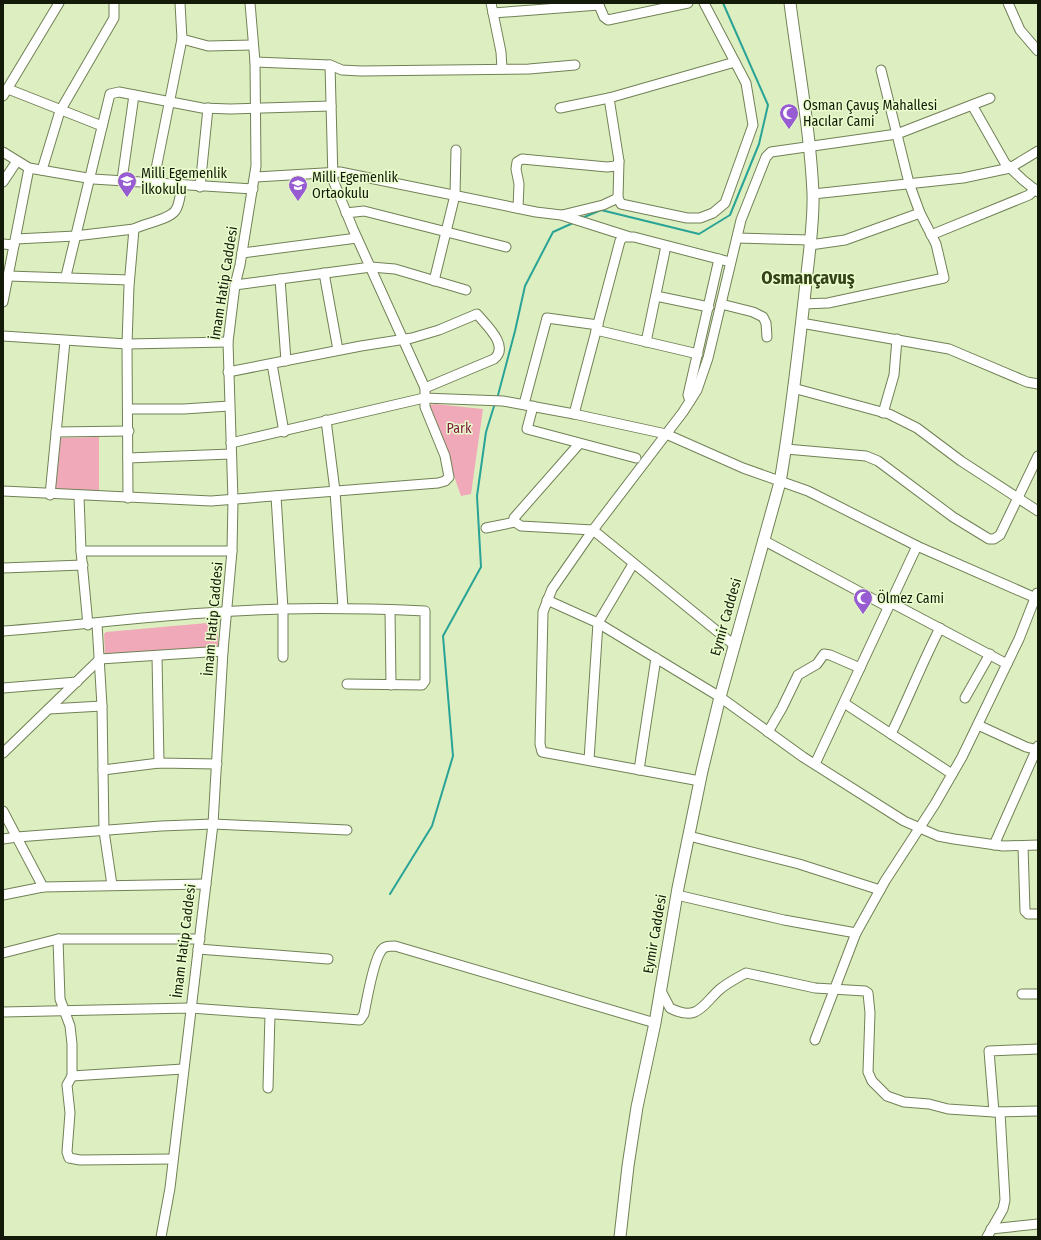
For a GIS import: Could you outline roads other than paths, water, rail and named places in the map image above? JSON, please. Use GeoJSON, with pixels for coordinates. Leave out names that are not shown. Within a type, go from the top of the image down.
{"type":"FeatureCollection","features":[{"type":"Feature","properties":{"kind":"main road","name":"Eymir Caddesi"},"geometry":{"type":"LineString","coordinates":[[621,1236],[628,1166],[637,1107],[655,1023],[677,895],[700,780],[720,697],[780,482],[786,449],[810,243],[813,194],[790,3]]}},
{"type":"Feature","properties":{"kind":"street"},"geometry":{"type":"LineString","coordinates":[[59,3],[5,93],[102,126]]}},
{"type":"Feature","properties":{"kind":"street"},"geometry":{"type":"LineString","coordinates":[[42,170],[60,111],[114,18],[114,3]]}},
{"type":"Feature","properties":{"kind":"street"},"geometry":{"type":"LineString","coordinates":[[153,184],[182,39],[180,3]]}},
{"type":"Feature","properties":{"kind":"street","name":"İmam Hatip Caddesi"},"geometry":{"type":"LineString","coordinates":[[161,1237],[173,1159],[213,824],[223,651],[232,551],[233,500],[228,342],[235,285],[256,177],[254,62],[250,3]]}},
{"type":"Feature","properties":{"kind":"street"},"geometry":{"type":"LineString","coordinates":[[491,3],[501,52],[502,69]]}},
{"type":"Feature","properties":{"kind":"street"},"geometry":{"type":"LineString","coordinates":[[493,13],[598,4],[604,17],[608,20],[688,3]]}},
{"type":"Feature","properties":{"kind":"street"},"geometry":{"type":"LineString","coordinates":[[609,98],[619,162],[618,198],[621,204],[687,218],[700,218],[713,213],[725,203],[753,125],[746,83],[704,3]]}},
{"type":"Feature","properties":{"kind":"street"},"geometry":{"type":"LineString","coordinates":[[1008,3],[1020,30],[1038,51]]}},
{"type":"Feature","properties":{"kind":"street"},"geometry":{"type":"LineString","coordinates":[[182,39],[208,46],[253,45]]}},
{"type":"Feature","properties":{"kind":"street"},"geometry":{"type":"LineString","coordinates":[[254,62],[330,65],[342,70],[361,71],[502,69],[575,65]]}},
{"type":"Feature","properties":{"kind":"street"},"geometry":{"type":"LineString","coordinates":[[560,108],[609,98],[735,62]]}},
{"type":"Feature","properties":{"kind":"street"},"geometry":{"type":"LineString","coordinates":[[3,491],[50,495],[233,500],[438,483],[445,482],[449,477],[449,468],[425,407],[425,388],[346,213],[332,173],[330,65]]}},
{"type":"Feature","properties":{"kind":"street"},"geometry":{"type":"LineString","coordinates":[[803,304],[828,303],[944,278],[936,244],[920,212],[909,183],[881,70]]}},
{"type":"Feature","properties":{"kind":"street"},"geometry":{"type":"LineString","coordinates":[[66,276],[88,178],[110,94],[119,92],[208,108],[331,106]]}},
{"type":"Feature","properties":{"kind":"street"},"geometry":{"type":"LineString","coordinates":[[122,180],[134,95]]}},
{"type":"Feature","properties":{"kind":"street"},"geometry":{"type":"LineString","coordinates":[[700,780],[548,754],[541,750],[543,612],[547,600],[552,589],[593,530],[690,401],[704,372],[743,214],[766,158],[771,152],[897,134],[990,98]]}},
{"type":"Feature","properties":{"kind":"street"},"geometry":{"type":"LineString","coordinates":[[932,235],[1029,195],[1036,190],[1005,163],[972,105]]}},
{"type":"Feature","properties":{"kind":"street"},"geometry":{"type":"LineString","coordinates":[[200,187],[208,108]]}},
{"type":"Feature","properties":{"kind":"street"},"geometry":{"type":"LineString","coordinates":[[434,281],[455,195],[456,150]]}},
{"type":"Feature","properties":{"kind":"street"},"geometry":{"type":"LineString","coordinates":[[813,194],[963,178],[1010,168],[1038,151]]}},
{"type":"Feature","properties":{"kind":"street"},"geometry":{"type":"LineString","coordinates":[[3,152],[29,168],[88,178],[182,186],[253,189]]}},
{"type":"Feature","properties":{"kind":"street"},"geometry":{"type":"LineString","coordinates":[[518,208],[519,184],[516,169],[517,162],[522,159],[607,167],[616,166],[619,162]]}},
{"type":"Feature","properties":{"kind":"street"},"geometry":{"type":"LineString","coordinates":[[3,182],[17,161]]}},
{"type":"Feature","properties":{"kind":"street"},"geometry":{"type":"LineString","coordinates":[[3,302],[29,168]]}},
{"type":"Feature","properties":{"kind":"street"},"geometry":{"type":"LineString","coordinates":[[256,177],[340,172],[385,180],[518,208],[561,215],[627,236],[730,262]]}},
{"type":"Feature","properties":{"kind":"street"},"geometry":{"type":"LineString","coordinates":[[3,244],[134,229],[143,224],[171,214],[176,210],[182,186]]}},
{"type":"Feature","properties":{"kind":"street"},"geometry":{"type":"LineString","coordinates":[[561,215],[603,205],[618,198]]}},
{"type":"Feature","properties":{"kind":"street"},"geometry":{"type":"LineString","coordinates":[[346,213],[364,211],[506,247]]}},
{"type":"Feature","properties":{"kind":"street"},"geometry":{"type":"LineString","coordinates":[[737,238],[810,243],[845,240],[920,212]]}},
{"type":"Feature","properties":{"kind":"street"},"geometry":{"type":"LineString","coordinates":[[128,498],[129,409],[127,344],[134,229]]}},
{"type":"Feature","properties":{"kind":"street"},"geometry":{"type":"LineString","coordinates":[[574,414],[620,241],[623,237],[627,236]]}},
{"type":"Feature","properties":{"kind":"street"},"geometry":{"type":"LineString","coordinates":[[242,252],[357,238]]}},
{"type":"Feature","properties":{"kind":"street"},"geometry":{"type":"LineString","coordinates":[[646,342],[666,246]]}},
{"type":"Feature","properties":{"kind":"street"},"geometry":{"type":"LineString","coordinates":[[690,401],[688,396],[719,259]]}},
{"type":"Feature","properties":{"kind":"street"},"geometry":{"type":"LineString","coordinates":[[235,285],[371,267],[387,267],[466,290]]}},
{"type":"Feature","properties":{"kind":"street"},"geometry":{"type":"LineString","coordinates":[[324,273],[338,350]]}},
{"type":"Feature","properties":{"kind":"street"},"geometry":{"type":"LineString","coordinates":[[8,276],[66,276],[130,280]]}},
{"type":"Feature","properties":{"kind":"street"},"geometry":{"type":"LineString","coordinates":[[280,279],[286,361]]}},
{"type":"Feature","properties":{"kind":"street"},"geometry":{"type":"LineString","coordinates":[[656,296],[709,307]]}},
{"type":"Feature","properties":{"kind":"street"},"geometry":{"type":"LineString","coordinates":[[721,304],[753,312],[763,317],[766,323],[767,337]]}},
{"type":"Feature","properties":{"kind":"street"},"geometry":{"type":"LineString","coordinates":[[228,372],[338,350],[404,339],[439,330],[477,314],[496,337],[500,351],[498,356],[425,388]]}},
{"type":"Feature","properties":{"kind":"street"},"geometry":{"type":"LineString","coordinates":[[636,458],[527,429],[528,405],[546,318],[597,328],[646,342],[698,354]]}},
{"type":"Feature","properties":{"kind":"street"},"geometry":{"type":"LineString","coordinates":[[801,323],[949,349],[1027,382],[1038,384]]}},
{"type":"Feature","properties":{"kind":"street"},"geometry":{"type":"LineString","coordinates":[[3,336],[127,344],[228,342]]}},
{"type":"Feature","properties":{"kind":"street"},"geometry":{"type":"LineString","coordinates":[[883,412],[894,375],[897,339]]}},
{"type":"Feature","properties":{"kind":"street"},"geometry":{"type":"LineString","coordinates":[[50,495],[65,341]]}},
{"type":"Feature","properties":{"kind":"street"},"geometry":{"type":"LineString","coordinates":[[272,364],[284,432]]}},
{"type":"Feature","properties":{"kind":"street"},"geometry":{"type":"LineString","coordinates":[[793,388],[883,412],[917,428],[961,461],[1017,499],[1038,511]]}},
{"type":"Feature","properties":{"kind":"street"},"geometry":{"type":"LineString","coordinates":[[231,443],[284,432],[326,420],[424,398],[484,400],[528,405],[666,434],[743,468],[808,491],[917,546],[1037,596],[1008,664],[952,774],[880,890],[856,933],[815,1040]]}},
{"type":"Feature","properties":{"kind":"street"},"geometry":{"type":"LineString","coordinates":[[129,409],[184,409],[229,406]]}},
{"type":"Feature","properties":{"kind":"street"},"geometry":{"type":"LineString","coordinates":[[326,420],[335,491],[343,608]]}},
{"type":"Feature","properties":{"kind":"street"},"geometry":{"type":"LineString","coordinates":[[56,432],[129,431]]}},
{"type":"Feature","properties":{"kind":"street"},"geometry":{"type":"LineString","coordinates":[[515,522],[514,518],[579,444]]}},
{"type":"Feature","properties":{"kind":"street"},"geometry":{"type":"LineString","coordinates":[[786,449],[866,456],[878,461],[953,517],[989,539],[994,539],[1000,534],[1038,456]]}},
{"type":"Feature","properties":{"kind":"street"},"geometry":{"type":"LineString","coordinates":[[128,458],[231,454]]}},
{"type":"Feature","properties":{"kind":"street"},"geometry":{"type":"LineString","coordinates":[[80,496],[81,551],[88,625]]}},
{"type":"Feature","properties":{"kind":"street"},"geometry":{"type":"LineString","coordinates":[[276,496],[283,656]]}},
{"type":"Feature","properties":{"kind":"street"},"geometry":{"type":"LineString","coordinates":[[486,528],[515,522],[521,526],[593,530],[734,645]]}},
{"type":"Feature","properties":{"kind":"street"},"geometry":{"type":"LineString","coordinates":[[763,540],[889,605],[940,628],[1008,664]]}},
{"type":"Feature","properties":{"kind":"street"},"geometry":{"type":"LineString","coordinates":[[815,764],[917,546]]}},
{"type":"Feature","properties":{"kind":"street"},"geometry":{"type":"LineString","coordinates":[[81,551],[232,551]]}},
{"type":"Feature","properties":{"kind":"street"},"geometry":{"type":"LineString","coordinates":[[589,760],[598,623],[633,564]]}},
{"type":"Feature","properties":{"kind":"street"},"geometry":{"type":"LineString","coordinates":[[3,568],[83,565]]}},
{"type":"Feature","properties":{"kind":"street"},"geometry":{"type":"LineString","coordinates":[[547,600],[598,623],[720,697],[815,764],[904,821],[938,836],[994,845],[1038,845]]}},
{"type":"Feature","properties":{"kind":"street"},"geometry":{"type":"LineString","coordinates":[[3,631],[88,625],[227,612],[282,609],[343,608],[425,611],[425,681],[422,684],[415,686],[347,684]]}},
{"type":"Feature","properties":{"kind":"street"},"geometry":{"type":"LineString","coordinates":[[390,610],[391,685]]}},
{"type":"Feature","properties":{"kind":"street"},"geometry":{"type":"LineString","coordinates":[[98,624],[102,706],[104,830],[112,885]]}},
{"type":"Feature","properties":{"kind":"street"},"geometry":{"type":"LineString","coordinates":[[891,734],[904,709],[922,662],[940,628]]}},
{"type":"Feature","properties":{"kind":"street"},"geometry":{"type":"LineString","coordinates":[[3,753],[100,659],[223,651]]}},
{"type":"Feature","properties":{"kind":"street"},"geometry":{"type":"LineString","coordinates":[[768,732],[782,708],[798,675],[817,664],[824,654],[830,655],[860,668]]}},
{"type":"Feature","properties":{"kind":"street"},"geometry":{"type":"LineString","coordinates":[[965,698],[990,654]]}},
{"type":"Feature","properties":{"kind":"street"},"geometry":{"type":"LineString","coordinates":[[157,656],[159,763]]}},
{"type":"Feature","properties":{"kind":"street"},"geometry":{"type":"LineString","coordinates":[[639,770],[656,658]]}},
{"type":"Feature","properties":{"kind":"street"},"geometry":{"type":"LineString","coordinates":[[3,688],[77,682]]}},
{"type":"Feature","properties":{"kind":"street"},"geometry":{"type":"LineString","coordinates":[[844,703],[952,774]]}},
{"type":"Feature","properties":{"kind":"street"},"geometry":{"type":"LineString","coordinates":[[49,709],[102,706]]}},
{"type":"Feature","properties":{"kind":"street"},"geometry":{"type":"LineString","coordinates":[[978,725],[1026,747],[1037,749],[994,845]]}},
{"type":"Feature","properties":{"kind":"street"},"geometry":{"type":"LineString","coordinates":[[103,770],[159,763],[217,764]]}},
{"type":"Feature","properties":{"kind":"street"},"geometry":{"type":"LineString","coordinates":[[3,811],[43,887]]}},
{"type":"Feature","properties":{"kind":"street"},"geometry":{"type":"LineString","coordinates":[[3,839],[104,830],[213,824],[347,830]]}},
{"type":"Feature","properties":{"kind":"street"},"geometry":{"type":"LineString","coordinates":[[689,836],[799,864],[880,890]]}},
{"type":"Feature","properties":{"kind":"street"},"geometry":{"type":"LineString","coordinates":[[1023,846],[1026,911],[1028,914],[1038,914]]}},
{"type":"Feature","properties":{"kind":"street"},"geometry":{"type":"LineString","coordinates":[[3,895],[43,887],[206,884]]}},
{"type":"Feature","properties":{"kind":"street"},"geometry":{"type":"LineString","coordinates":[[677,895],[784,920],[856,933]]}},
{"type":"Feature","properties":{"kind":"street"},"geometry":{"type":"LineString","coordinates":[[3,953],[58,939],[200,939]]}},
{"type":"Feature","properties":{"kind":"street"},"geometry":{"type":"LineString","coordinates":[[58,939],[60,1000],[70,1026],[72,1044],[72,1076],[67,1085],[70,1113],[69,1158],[80,1160],[173,1159]]}},
{"type":"Feature","properties":{"kind":"street"},"geometry":{"type":"LineString","coordinates":[[3,1012],[190,1008],[360,1020],[364,1014],[377,959],[381,950],[387,946],[395,946],[655,1023]]}},
{"type":"Feature","properties":{"kind":"street"},"geometry":{"type":"LineString","coordinates":[[198,950],[328,959]]}},
{"type":"Feature","properties":{"kind":"street"},"geometry":{"type":"LineString","coordinates":[[660,989],[670,1008],[677,1012],[688,1014],[698,1011],[721,988],[746,973],[793,984],[865,991],[868,994],[870,1013],[868,1072],[872,1082],[887,1096],[904,1102],[929,1104],[948,1109],[997,1112],[1038,1111]]}},
{"type":"Feature","properties":{"kind":"street"},"geometry":{"type":"LineString","coordinates":[[1022,994],[1038,994]]}},
{"type":"Feature","properties":{"kind":"street"},"geometry":{"type":"LineString","coordinates":[[268,1088],[270,1014]]}},
{"type":"Feature","properties":{"kind":"street"},"geometry":{"type":"LineString","coordinates":[[989,1233],[1003,1208],[1005,1200],[997,1112],[989,1051],[1038,1049]]}},
{"type":"Feature","properties":{"kind":"street"},"geometry":{"type":"LineString","coordinates":[[72,1076],[183,1069]]}},
{"type":"Feature","properties":{"kind":"street"},"geometry":{"type":"LineString","coordinates":[[989,1233],[1038,1224]]}},
{"type":"Feature","properties":{"kind":"waterway"},"geometry":{"type":"LineString","coordinates":[[582,218],[601,210],[699,234],[730,215],[759,144],[768,105],[723,3]]}},
{"type":"Feature","properties":{"kind":"waterway"},"geometry":{"type":"LineString","coordinates":[[497,399],[525,286],[553,232],[573,223]]}},
{"type":"Feature","properties":{"kind":"waterway"},"geometry":{"type":"LineString","coordinates":[[390,894],[432,826],[453,756],[443,636],[481,567],[477,496],[486,432],[495,403]]}},
{"type":"Feature","properties":{"kind":"place","name":"Osman Çavuş Mahallesi Hacılar Cami"},"geometry":{"type":"Point","coordinates":[789,130]}},
{"type":"Feature","properties":{"kind":"place","name":"Milli Egemenlik İlkokulu"},"geometry":{"type":"Point","coordinates":[127,198]}},
{"type":"Feature","properties":{"kind":"place","name":"Milli Egemenlik Ortaokulu"},"geometry":{"type":"Point","coordinates":[298,202]}},
{"type":"Feature","properties":{"kind":"place","name":"Ölmez Cami"},"geometry":{"type":"Point","coordinates":[863,615]}},
{"type":"Feature","properties":{"kind":"district","name":"Osmançavuş"},"geometry":{"type":"Point","coordinates":[808,278]}},
{"type":"Feature","properties":{"kind":"park label","name":"Park"},"geometry":{"type":"Point","coordinates":[459,428]}}]}
